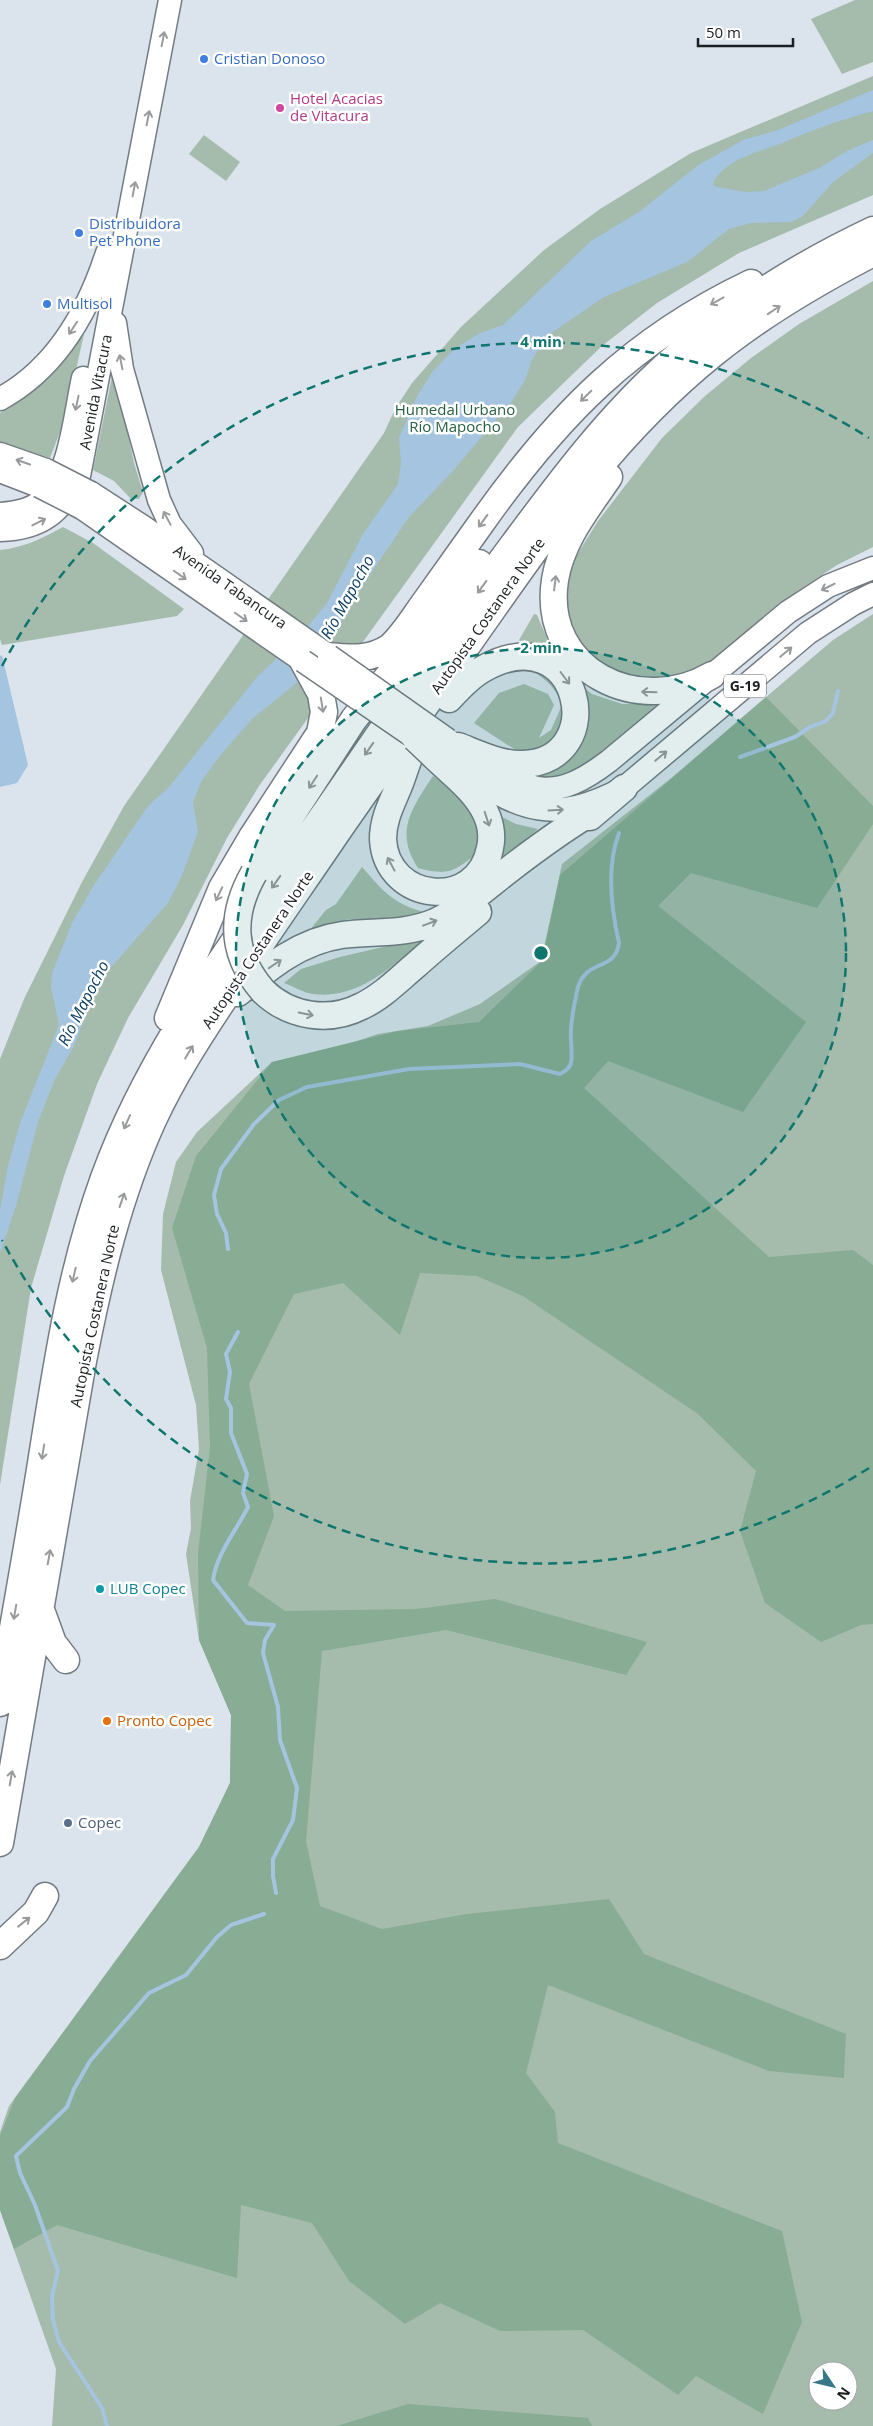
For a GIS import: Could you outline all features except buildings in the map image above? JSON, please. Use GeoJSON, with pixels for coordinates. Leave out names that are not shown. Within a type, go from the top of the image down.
{"type":"FeatureCollection","features":[{"type":"Feature","properties":{"kind":"highway","name":"Autopista Costanera Norte"},"geometry":{"type":"LineString","coordinates":[[0,1703],[61,1338],[72,1285],[105,1174],[148,1078],[186,1013],[470,605],[564,476],[627,403],[696,339],[764,290],[841,244],[873,230]]}},
{"type":"Feature","properties":{"kind":"highway"},"geometry":{"type":"LineString","coordinates":[[329,656],[365,658],[385,651],[399,637],[534,452],[572,410],[615,370],[658,336],[700,310],[784,267],[841,244]]}},
{"type":"Feature","properties":{"kind":"highway","name":"Autopista Costanera Norte"},"geometry":{"type":"LineString","coordinates":[[0,1843],[90,1325],[114,1224],[132,1171],[155,1116],[180,1067],[251,957],[541,539],[597,468],[669,392],[713,354],[808,288],[873,253]]}},
{"type":"Feature","properties":{"kind":"highway"},"geometry":{"type":"LineString","coordinates":[[624,788],[378,996],[362,1006],[336,1014],[313,1015],[283,1006],[264,991],[245,964],[236,922],[240,901],[254,873],[364,705],[483,559],[584,427],[636,375],[666,355],[696,339]]}},
{"type":"Feature","properties":{"kind":"highway"},"geometry":{"type":"LineString","coordinates":[[669,392],[568,540],[558,566],[554,604],[559,626],[569,647],[584,665],[611,684],[632,690],[665,692],[689,686],[712,675]]}},
{"type":"Feature","properties":{"kind":"highway"},"geometry":{"type":"LineString","coordinates":[[434,748],[478,800],[487,816],[491,834],[489,854],[485,864],[474,878],[460,888],[436,893],[421,890],[405,881],[392,868],[385,850],[385,822],[434,748],[448,699],[552,545],[597,468]]}},
{"type":"Feature","properties":{"kind":"highway"},"geometry":{"type":"LineString","coordinates":[[434,748],[516,764],[530,764],[546,758],[565,743],[573,729],[576,713],[575,699],[571,686],[561,672],[543,661],[525,657],[505,660],[482,669],[448,699]]}},
{"type":"Feature","properties":{"kind":"highway"},"geometry":{"type":"LineString","coordinates":[[148,1078],[160,1040],[214,905],[247,845],[317,740],[324,712],[320,694],[303,660]]}},
{"type":"Feature","properties":{"kind":"highway"},"geometry":{"type":"LineString","coordinates":[[251,957],[434,748]]}},
{"type":"Feature","properties":{"kind":"highway"},"geometry":{"type":"LineString","coordinates":[[212,1018],[264,972],[306,945],[342,935],[408,930],[447,916],[550,837],[602,806]]}},
{"type":"Feature","properties":{"kind":"highway"},"geometry":{"type":"LineString","coordinates":[[40,1605],[48,1633],[66,1660]]}},
{"type":"Feature","properties":{"kind":"highway"},"geometry":{"type":"LineString","coordinates":[[0,1946],[36,1912],[45,1896]]}},
{"type":"Feature","properties":{"kind":"main road"},"geometry":{"type":"LineString","coordinates":[[0,514],[22,511],[36,505],[48,494],[61,471],[66,456],[107,252],[154,0]]}},
{"type":"Feature","properties":{"kind":"main road","name":"Avenida Vitacura"},"geometry":{"type":"LineString","coordinates":[[0,530],[25,528],[42,521],[62,505],[74,486],[82,466],[170,0]]}},
{"type":"Feature","properties":{"kind":"main road"},"geometry":{"type":"LineString","coordinates":[[0,399],[28,381],[57,352],[84,310],[107,252]]}},
{"type":"Feature","properties":{"kind":"main road"},"geometry":{"type":"LineString","coordinates":[[112,306],[122,369],[159,500],[173,529],[206,578]]}},
{"type":"Feature","properties":{"kind":"main road","name":"Avenida Tabancura"},"geometry":{"type":"LineString","coordinates":[[0,454],[86,501],[329,656],[379,702],[434,748]]}},
{"type":"Feature","properties":{"kind":"main road","name":"Avenida Tabancura"},"geometry":{"type":"LineString","coordinates":[[0,471],[42,478]]}},
{"type":"Feature","properties":{"kind":"main road","name":"G-19"},"geometry":{"type":"LineString","coordinates":[[434,748],[524,785],[547,789],[579,782],[609,761],[788,612],[828,586],[873,568]]}},
{"type":"Feature","properties":{"kind":"main road","name":"Avenida Tabancura"},"geometry":{"type":"LineString","coordinates":[[206,578],[303,660],[379,702],[434,748]]}},
{"type":"Feature","properties":{"kind":"main road","name":"G-19"},"geometry":{"type":"LineString","coordinates":[[434,748],[494,793],[513,803],[532,808],[552,810],[570,808],[600,800],[624,788],[808,633],[853,604],[873,594]]}},
{"type":"Feature","properties":{"kind":"green space"},"geometry":{"type":"Polygon","coordinates":[[[855,0],[873,0],[873,62],[842,74],[811,19],[855,0]]]}},
{"type":"Feature","properties":{"kind":"green space","name":"Humedal Urbano Río Mapocho"},"geometry":{"type":"Polygon","coordinates":[[[873,76],[873,195],[739,253],[657,303],[602,346],[518,427],[259,786],[227,838],[183,925],[128,1018],[97,1084],[64,1176],[31,1288],[0,1485],[0,1059],[24,999],[82,882],[124,806],[384,433],[395,409],[412,383],[461,327],[544,250],[600,209],[691,153],[873,76]]]}},
{"type":"Feature","properties":{"kind":"green space"},"geometry":{"type":"Polygon","coordinates":[[[204,135],[240,162],[226,181],[189,154],[204,135]]]}},
{"type":"Feature","properties":{"kind":"green space"},"geometry":{"type":"Polygon","coordinates":[[[873,281],[873,547],[837,565],[796,592],[729,651],[705,668],[653,687],[593,665],[569,627],[565,596],[568,575],[575,558],[598,521],[662,438],[705,396],[751,358],[799,324],[873,281]]]}},
{"type":"Feature","properties":{"kind":"green space"},"geometry":{"type":"Polygon","coordinates":[[[84,334],[65,419],[50,458],[0,442],[0,413],[35,388],[84,334]]]}},
{"type":"Feature","properties":{"kind":"green space"},"geometry":{"type":"Polygon","coordinates":[[[114,367],[134,463],[143,492],[139,499],[131,499],[114,481],[93,470],[114,367]]]}},
{"type":"Feature","properties":{"kind":"green space"},"geometry":{"type":"Polygon","coordinates":[[[63,527],[93,543],[184,609],[177,616],[2,645],[0,639],[0,550],[25,545],[63,527]]]}},
{"type":"Feature","properties":{"kind":"green space"},"geometry":{"type":"Polygon","coordinates":[[[534,614],[537,615],[553,652],[534,648],[519,640],[534,614]]]}},
{"type":"Feature","properties":{"kind":"green space"},"geometry":{"type":"Polygon","coordinates":[[[873,614],[873,2426],[52,2426],[56,2369],[0,2210],[0,2132],[9,2106],[199,1847],[230,1783],[231,1715],[199,1640],[186,1554],[191,1528],[190,1501],[199,1449],[196,1405],[161,1270],[163,1214],[176,1162],[197,1132],[272,1062],[333,1049],[378,1034],[428,1026],[480,1004],[541,961],[562,864],[670,779],[833,640],[873,614]]]}},
{"type":"Feature","properties":{"kind":"green space"},"geometry":{"type":"Polygon","coordinates":[[[534,667],[562,689],[563,727],[551,745],[526,752],[514,749],[474,723],[499,693],[524,684],[548,694],[554,705],[539,738],[551,730],[562,705],[550,685],[532,671],[534,667]]]}},
{"type":"Feature","properties":{"kind":"green space"},"geometry":{"type":"Polygon","coordinates":[[[579,684],[592,694],[622,704],[668,703],[572,775],[550,779],[533,777],[525,771],[554,763],[579,684]]]}},
{"type":"Feature","properties":{"kind":"green space"},"geometry":{"type":"Polygon","coordinates":[[[766,697],[873,806],[873,824],[817,908],[691,873],[658,906],[806,1022],[743,1112],[608,1061],[584,1088],[769,1257],[853,1250],[873,1265],[873,1624],[861,1625],[821,1642],[765,1603],[740,1531],[756,1471],[698,1414],[523,1296],[477,1276],[420,1273],[400,1335],[343,1283],[294,1294],[249,1384],[274,1516],[248,1585],[285,1611],[416,1609],[495,1599],[647,1642],[626,1675],[446,1630],[322,1651],[306,1841],[320,1906],[382,1929],[467,1914],[609,1899],[644,1954],[846,2034],[844,2078],[769,2071],[548,1985],[526,2073],[555,2112],[558,2143],[782,2231],[802,2322],[763,2414],[696,2376],[678,2395],[583,2330],[500,2331],[440,2303],[405,2324],[349,2281],[312,2223],[241,2205],[237,2278],[57,2225],[14,2249],[0,2210],[0,2136],[15,2098],[199,1847],[230,1783],[231,1715],[199,1640],[198,1554],[210,1447],[207,1348],[172,1228],[196,1156],[272,1062],[398,1031],[479,1022],[542,961],[560,875],[766,697]]]}},
{"type":"Feature","properties":{"kind":"green space"},"geometry":{"type":"Polygon","coordinates":[[[433,776],[455,790],[474,809],[481,851],[458,867],[446,872],[418,868],[407,843],[409,820],[418,799],[433,776]]]}},
{"type":"Feature","properties":{"kind":"green space"},"geometry":{"type":"Polygon","coordinates":[[[494,813],[516,824],[538,829],[501,861],[501,850],[494,813]]]}},
{"type":"Feature","properties":{"kind":"green space"},"geometry":{"type":"Polygon","coordinates":[[[362,867],[377,884],[398,902],[428,913],[380,921],[349,919],[309,931],[326,910],[336,904],[362,867]]]}},
{"type":"Feature","properties":{"kind":"green space"},"geometry":{"type":"Polygon","coordinates":[[[426,937],[375,978],[346,992],[313,994],[284,983],[301,969],[340,957],[426,937]]]}},
{"type":"Feature","properties":{"kind":"green space"},"geometry":{"type":"Polygon","coordinates":[[[408,2404],[588,2418],[592,2426],[337,2426],[408,2404]]]}},
{"type":"Feature","properties":{"kind":"water","name":"Río Mapocho"},"geometry":{"type":"Polygon","coordinates":[[[873,90],[873,111],[820,128],[739,159],[722,171],[715,179],[713,185],[717,187],[745,192],[764,191],[819,168],[847,151],[873,140],[873,153],[833,182],[803,216],[791,222],[751,223],[729,229],[687,262],[604,297],[547,336],[532,360],[525,380],[512,401],[452,472],[409,517],[361,588],[327,644],[300,680],[252,719],[219,757],[201,782],[193,802],[198,832],[181,878],[168,903],[98,982],[74,1046],[55,1079],[38,1122],[16,1206],[0,1253],[0,1210],[8,1166],[20,1123],[59,1025],[51,987],[52,973],[72,923],[92,888],[148,806],[169,787],[257,677],[298,638],[327,603],[363,534],[398,484],[401,463],[399,438],[416,398],[433,371],[454,349],[480,333],[503,325],[591,241],[639,212],[697,166],[743,140],[778,130],[873,90]]]}},
{"type":"Feature","properties":{"kind":"water"},"geometry":{"type":"Polygon","coordinates":[[[2,655],[28,765],[17,783],[0,787],[0,656],[2,655]]]}},
{"type":"Feature","properties":{"kind":"waterway"},"geometry":{"type":"LineString","coordinates":[[740,757],[795,737],[810,727],[826,721],[833,713],[838,691]]}},
{"type":"Feature","properties":{"kind":"waterway"},"geometry":{"type":"LineString","coordinates":[[228,1249],[226,1233],[217,1214],[214,1195],[221,1169],[254,1124],[279,1100],[307,1087],[409,1069],[520,1064],[560,1074],[568,1068],[572,1059],[571,1024],[578,987],[582,978],[588,972],[612,958],[619,943],[611,888],[612,860],[619,833]]}},
{"type":"Feature","properties":{"kind":"waterway"},"geometry":{"type":"LineString","coordinates":[[238,1332],[226,1354],[230,1372],[226,1399],[231,1408],[231,1433],[247,1474],[243,1493],[248,1507],[218,1561],[213,1580],[247,1623],[274,1625],[265,1640],[263,1653],[278,1707],[280,1740],[297,1788],[293,1820],[273,1859],[276,1893]]}},
{"type":"Feature","properties":{"kind":"waterway"},"geometry":{"type":"LineString","coordinates":[[107,2426],[102,2408],[59,2342],[53,2320],[52,2296],[58,2271],[35,2205],[20,2173],[16,2156],[67,2107],[74,2089],[90,2061],[149,1993],[186,1975],[217,1937],[231,1925],[264,1914]]}},
{"type":"Feature","properties":{"kind":"place","name":"Cristian Donoso"},"geometry":{"type":"Point","coordinates":[204,59]}},
{"type":"Feature","properties":{"kind":"place","name":"Hotel Acacias de Vitacura"},"geometry":{"type":"Point","coordinates":[280,108]}},
{"type":"Feature","properties":{"kind":"place","name":"Distribuidora Pet Phone"},"geometry":{"type":"Point","coordinates":[79,233]}},
{"type":"Feature","properties":{"kind":"place","name":"Multisol"},"geometry":{"type":"Point","coordinates":[47,304]}},
{"type":"Feature","properties":{"kind":"place","name":"LUB Copec"},"geometry":{"type":"Point","coordinates":[100,1589]}},
{"type":"Feature","properties":{"kind":"place","name":"Pronto Copec"},"geometry":{"type":"Point","coordinates":[107,1721]}},
{"type":"Feature","properties":{"kind":"place","name":"Copec"},"geometry":{"type":"Point","coordinates":[68,1823]}}]}
